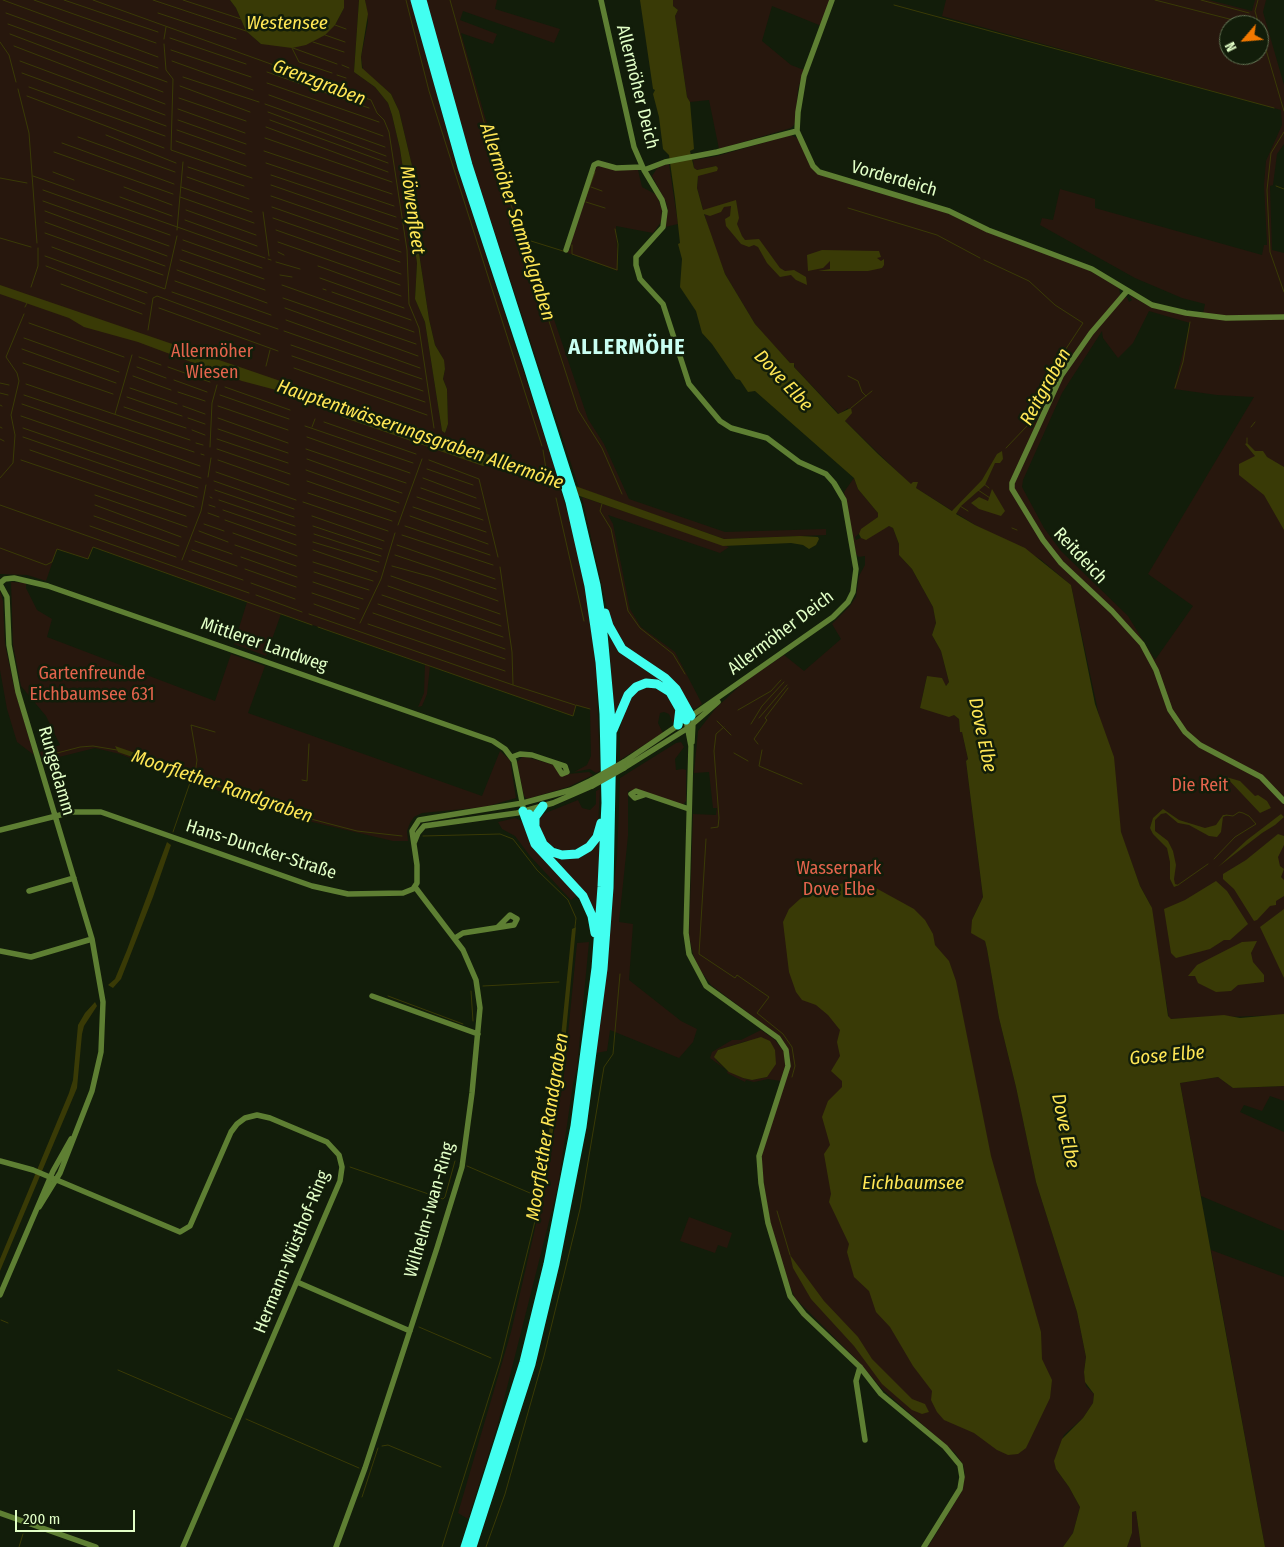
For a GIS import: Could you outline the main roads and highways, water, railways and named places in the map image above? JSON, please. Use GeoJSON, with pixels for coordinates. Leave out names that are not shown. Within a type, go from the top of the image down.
{"type":"FeatureCollection","features":[{"type":"Feature","properties":{"kind":"highway"},"geometry":{"type":"LineString","coordinates":[[416,0],[462,167],[566,476]]}},
{"type":"Feature","properties":{"kind":"highway"},"geometry":{"type":"LineString","coordinates":[[422,0],[468,165],[566,476],[609,626],[622,649],[665,678],[676,689],[690,722],[680,706],[663,686],[652,683],[641,685],[632,690],[625,701],[612,732]]}},
{"type":"Feature","properties":{"kind":"highway"},"geometry":{"type":"LineString","coordinates":[[465,1547],[524,1362],[548,1264],[575,1126],[596,968],[606,803],[600,662],[574,503]]}},
{"type":"Feature","properties":{"kind":"highway"},"geometry":{"type":"LineString","coordinates":[[472,1547],[531,1364],[555,1264],[582,1127],[602,969],[609,888],[612,732],[607,661],[596,584]]}},
{"type":"Feature","properties":{"kind":"highway"},"geometry":{"type":"LineString","coordinates":[[678,725],[680,706]]}},
{"type":"Feature","properties":{"kind":"highway"},"geometry":{"type":"LineString","coordinates":[[596,968],[594,931],[586,902],[574,884],[534,844],[525,808],[541,842],[552,852],[565,855],[580,853],[589,847],[597,837],[606,803]]}},
{"type":"Feature","properties":{"kind":"highway"},"geometry":{"type":"LineString","coordinates":[[535,829],[535,817],[542,806]]}},
{"type":"Feature","properties":{"kind":"water","name":"Westensee"},"geometry":{"type":"Polygon","coordinates":[[[230,0],[344,0],[344,8],[335,25],[325,35],[306,45],[292,48],[261,44],[246,31],[236,8],[230,0]]]}},
{"type":"Feature","properties":{"kind":"water","name":"Möwenfleet"},"geometry":{"type":"Polygon","coordinates":[[[359,0],[365,0],[368,14],[361,57],[362,68],[391,94],[399,111],[414,174],[414,220],[429,319],[435,345],[444,360],[443,379],[447,389],[448,424],[445,433],[442,431],[425,322],[415,299],[417,263],[400,149],[392,115],[388,103],[375,87],[354,72],[359,0]]]}},
{"type":"Feature","properties":{"kind":"water"},"geometry":{"type":"Polygon","coordinates":[[[640,0],[673,0],[673,6],[678,10],[675,16],[687,97],[690,102],[694,149],[690,151],[694,168],[697,170],[716,166],[718,168],[717,171],[698,176],[697,188],[703,210],[736,200],[739,218],[737,224],[745,240],[759,239],[780,268],[785,271],[794,270],[806,277],[807,285],[796,280],[791,275],[780,277],[767,263],[758,247],[754,245],[749,247],[741,244],[726,226],[725,219],[730,216],[731,206],[724,207],[721,212],[710,216],[704,214],[725,274],[755,324],[790,363],[794,363],[794,367],[838,414],[851,408],[852,413],[845,421],[878,454],[911,484],[918,482],[916,488],[952,511],[982,480],[997,454],[1002,451],[1003,459],[1000,463],[995,463],[985,485],[961,506],[956,514],[1025,548],[1071,585],[1095,704],[1114,757],[1121,832],[1140,886],[1152,908],[1168,1016],[1171,1019],[1224,1015],[1240,1018],[1284,1014],[1284,1086],[1233,1088],[1218,1077],[1180,1083],[1265,1547],[1141,1547],[1136,1511],[1132,1512],[1132,1533],[1127,1547],[1063,1547],[1073,1533],[1080,1507],[1056,1469],[1054,1461],[1062,1439],[1083,1418],[1093,1403],[1094,1394],[1085,1382],[1086,1357],[1077,1312],[1036,1182],[999,1018],[985,941],[971,933],[972,920],[983,897],[966,761],[968,759],[962,732],[960,732],[959,719],[954,715],[949,717],[920,708],[927,676],[942,678],[946,686],[949,682],[941,651],[932,635],[936,623],[933,607],[912,569],[899,555],[899,544],[893,528],[889,526],[866,540],[861,538],[859,534],[861,529],[878,517],[878,513],[858,489],[854,478],[755,391],[748,392],[702,333],[696,311],[680,287],[682,259],[678,244],[680,243],[675,198],[669,155],[663,149],[659,117],[653,94],[655,90],[653,89],[640,0]]]}},
{"type":"Feature","properties":{"kind":"water"},"geometry":{"type":"Polygon","coordinates":[[[822,250],[879,251],[881,257],[877,258],[881,261],[884,259],[884,265],[882,268],[868,271],[818,271],[830,269],[830,261],[823,268],[808,271],[807,255],[822,250]]]}},
{"type":"Feature","properties":{"kind":"water","name":"Hauptentwässerungsgraben Allermöhe"},"geometry":{"type":"Polygon","coordinates":[[[0,285],[444,437],[505,461],[724,539],[800,536],[818,537],[819,539],[816,545],[809,549],[803,545],[791,543],[723,546],[488,464],[483,466],[342,417],[339,413],[276,390],[242,381],[138,342],[84,327],[69,318],[0,294],[0,285]]]}},
{"type":"Feature","properties":{"kind":"water"},"geometry":{"type":"Polygon","coordinates":[[[1247,443],[1255,451],[1263,451],[1267,457],[1284,467],[1284,530],[1264,495],[1239,475],[1239,464],[1255,456],[1245,444],[1247,443]]]}},
{"type":"Feature","properties":{"kind":"water"},"geometry":{"type":"Polygon","coordinates":[[[992,489],[1005,511],[1001,516],[979,509],[971,503],[979,497],[988,501],[992,489]]]}},
{"type":"Feature","properties":{"kind":"water"},"geometry":{"type":"Polygon","coordinates":[[[115,746],[219,782],[221,788],[118,752],[115,746]]]}},
{"type":"Feature","properties":{"kind":"water"},"geometry":{"type":"Polygon","coordinates":[[[1226,777],[1240,781],[1255,796],[1258,795],[1267,801],[1271,808],[1260,813],[1226,777]]]}},
{"type":"Feature","properties":{"kind":"water"},"geometry":{"type":"Polygon","coordinates":[[[1163,809],[1179,820],[1205,828],[1216,825],[1223,815],[1228,815],[1223,817],[1221,832],[1217,837],[1209,836],[1189,825],[1178,823],[1166,813],[1161,814],[1155,820],[1155,831],[1168,841],[1173,851],[1176,865],[1174,879],[1175,884],[1179,885],[1174,887],[1170,879],[1170,862],[1167,848],[1153,834],[1150,828],[1153,818],[1163,809]]]}},
{"type":"Feature","properties":{"kind":"water"},"geometry":{"type":"Polygon","coordinates":[[[1281,814],[1284,817],[1275,825],[1218,867],[1247,840],[1281,814]]]}},
{"type":"Feature","properties":{"kind":"water"},"geometry":{"type":"Polygon","coordinates":[[[1278,834],[1284,836],[1284,845],[1278,857],[1280,866],[1284,869],[1281,877],[1284,880],[1284,896],[1276,901],[1276,905],[1270,906],[1254,921],[1234,889],[1223,879],[1223,874],[1246,860],[1278,834]]]}},
{"type":"Feature","properties":{"kind":"water"},"geometry":{"type":"Polygon","coordinates":[[[167,842],[171,845],[153,897],[121,979],[113,988],[108,985],[115,979],[127,950],[167,842]]]}},
{"type":"Feature","properties":{"kind":"water"},"geometry":{"type":"Polygon","coordinates":[[[1216,881],[1227,891],[1248,924],[1230,940],[1224,940],[1210,949],[1176,958],[1171,953],[1164,909],[1185,900],[1216,881]]]}},
{"type":"Feature","properties":{"kind":"water","name":"Eichbaumsee"},"geometry":{"type":"Polygon","coordinates":[[[848,882],[874,887],[914,909],[925,920],[933,934],[935,945],[949,961],[956,981],[991,1156],[1041,1332],[1042,1359],[1052,1380],[1050,1398],[1026,1448],[1018,1454],[1008,1455],[997,1450],[974,1433],[944,1420],[937,1412],[931,1400],[932,1391],[913,1366],[890,1327],[876,1312],[869,1291],[854,1277],[847,1252],[849,1244],[829,1202],[831,1194],[824,1154],[830,1145],[822,1117],[828,1101],[842,1087],[842,1081],[831,1071],[840,1056],[837,1042],[840,1030],[828,1015],[816,1005],[802,1000],[796,992],[789,972],[783,922],[789,909],[800,899],[816,890],[848,882]]]}},
{"type":"Feature","properties":{"kind":"water"},"geometry":{"type":"Polygon","coordinates":[[[1284,909],[1284,978],[1260,927],[1284,909]]]}},
{"type":"Feature","properties":{"kind":"water"},"geometry":{"type":"Polygon","coordinates":[[[576,927],[561,1085],[542,1193],[537,1194],[554,1105],[572,929],[576,927]]]}},
{"type":"Feature","properties":{"kind":"water"},"geometry":{"type":"Polygon","coordinates":[[[1257,941],[1251,953],[1253,962],[1264,975],[1264,982],[1238,985],[1231,991],[1216,992],[1198,983],[1195,976],[1188,976],[1197,965],[1242,942],[1257,941]]]}},
{"type":"Feature","properties":{"kind":"water"},"geometry":{"type":"Polygon","coordinates":[[[95,1002],[97,1006],[84,1026],[82,1034],[77,1088],[0,1271],[0,1259],[69,1093],[73,1080],[78,1025],[85,1013],[95,1002]]]}},
{"type":"Feature","properties":{"kind":"water"},"geometry":{"type":"Polygon","coordinates":[[[761,1037],[770,1041],[775,1050],[776,1064],[767,1077],[752,1080],[743,1078],[729,1072],[714,1057],[718,1050],[761,1037]]]}},
{"type":"Feature","properties":{"kind":"water"},"geometry":{"type":"Polygon","coordinates":[[[790,1255],[824,1301],[858,1337],[872,1359],[912,1399],[925,1404],[929,1412],[922,1414],[912,1410],[882,1384],[854,1346],[811,1299],[793,1268],[790,1255]]]}},
{"type":"Feature","properties":{"kind":"waterway"},"geometry":{"type":"LineString","coordinates":[[3,0],[158,57]]}},
{"type":"Feature","properties":{"kind":"waterway"},"geometry":{"type":"LineString","coordinates":[[34,0],[156,43]]}},
{"type":"Feature","properties":{"kind":"waterway"},"geometry":{"type":"LineString","coordinates":[[64,0],[158,32]]}},
{"type":"Feature","properties":{"kind":"waterway","name":"Grenzgraben"},"geometry":{"type":"LineString","coordinates":[[93,0],[371,100],[377,113],[384,120],[389,132],[407,250],[409,304],[419,328],[434,428]]}},
{"type":"Feature","properties":{"kind":"waterway"},"geometry":{"type":"LineString","coordinates":[[153,0],[246,31]]}},
{"type":"Feature","properties":{"kind":"waterway"},"geometry":{"type":"LineString","coordinates":[[183,0],[241,19]]}},
{"type":"Feature","properties":{"kind":"waterway"},"geometry":{"type":"LineString","coordinates":[[406,0],[429,91],[542,446]]}},
{"type":"Feature","properties":{"kind":"waterway","name":"Allermöher Sammelgraben"},"geometry":{"type":"LineString","coordinates":[[450,0],[484,122],[578,410],[602,448],[622,494]]}},
{"type":"Feature","properties":{"kind":"waterway"},"geometry":{"type":"LineString","coordinates":[[1155,0],[1219,16]]}},
{"type":"Feature","properties":{"kind":"waterway"},"geometry":{"type":"LineString","coordinates":[[1201,0],[1249,13]]}},
{"type":"Feature","properties":{"kind":"waterway"},"geometry":{"type":"LineString","coordinates":[[1256,15],[1255,11],[1258,0]]}},
{"type":"Feature","properties":{"kind":"waterway"},"geometry":{"type":"LineString","coordinates":[[894,5],[1274,108]]}},
{"type":"Feature","properties":{"kind":"waterway"},"geometry":{"type":"LineString","coordinates":[[6,13],[158,68]]}},
{"type":"Feature","properties":{"kind":"waterway"},"geometry":{"type":"LineString","coordinates":[[158,13],[236,39]]}},
{"type":"Feature","properties":{"kind":"waterway"},"geometry":{"type":"LineString","coordinates":[[8,24],[167,82]]}},
{"type":"Feature","properties":{"kind":"waterway"},"geometry":{"type":"LineString","coordinates":[[335,25],[346,29]]}},
{"type":"Feature","properties":{"kind":"waterway"},"geometry":{"type":"LineString","coordinates":[[164,39],[166,27]]}},
{"type":"Feature","properties":{"kind":"waterway"},"geometry":{"type":"LineString","coordinates":[[10,34],[163,92]]}},
{"type":"Feature","properties":{"kind":"waterway"},"geometry":{"type":"LineString","coordinates":[[325,35],[345,42]]}},
{"type":"Feature","properties":{"kind":"waterway"},"geometry":{"type":"LineString","coordinates":[[170,38],[246,64]]}},
{"type":"Feature","properties":{"kind":"waterway"},"geometry":{"type":"LineString","coordinates":[[0,42],[9,55],[16,82]]}},
{"type":"Feature","properties":{"kind":"waterway"},"geometry":{"type":"LineString","coordinates":[[313,42],[344,52]]}},
{"type":"Feature","properties":{"kind":"waterway"},"geometry":{"type":"LineString","coordinates":[[164,44],[166,70],[173,79],[171,150],[252,178]]}},
{"type":"Feature","properties":{"kind":"waterway"},"geometry":{"type":"LineString","coordinates":[[14,46],[165,104]]}},
{"type":"Feature","properties":{"kind":"waterway"},"geometry":{"type":"LineString","coordinates":[[292,48],[299,62],[332,73]]}},
{"type":"Feature","properties":{"kind":"waterway"},"geometry":{"type":"LineString","coordinates":[[293,48],[337,64]]}},
{"type":"Feature","properties":{"kind":"waterway"},"geometry":{"type":"LineString","coordinates":[[171,50],[251,77]]}},
{"type":"Feature","properties":{"kind":"waterway"},"geometry":{"type":"LineString","coordinates":[[1269,60],[1284,111]]}},
{"type":"Feature","properties":{"kind":"waterway"},"geometry":{"type":"LineString","coordinates":[[20,61],[165,115]]}},
{"type":"Feature","properties":{"kind":"waterway"},"geometry":{"type":"LineString","coordinates":[[172,61],[253,90]]}},
{"type":"Feature","properties":{"kind":"waterway"},"geometry":{"type":"LineString","coordinates":[[342,65],[349,68]]}},
{"type":"Feature","properties":{"kind":"waterway"},"geometry":{"type":"LineString","coordinates":[[267,72],[369,108]]}},
{"type":"Feature","properties":{"kind":"waterway"},"geometry":{"type":"LineString","coordinates":[[22,73],[166,126]]}},
{"type":"Feature","properties":{"kind":"waterway"},"geometry":{"type":"LineString","coordinates":[[337,75],[346,78]]}},
{"type":"Feature","properties":{"kind":"waterway"},"geometry":{"type":"LineString","coordinates":[[183,77],[259,102]]}},
{"type":"Feature","properties":{"kind":"waterway"},"geometry":{"type":"LineString","coordinates":[[267,83],[379,122]]}},
{"type":"Feature","properties":{"kind":"waterway"},"geometry":{"type":"LineString","coordinates":[[180,86],[250,112]]}},
{"type":"Feature","properties":{"kind":"waterway"},"geometry":{"type":"LineString","coordinates":[[29,87],[165,136]]}},
{"type":"Feature","properties":{"kind":"waterway"},"geometry":{"type":"LineString","coordinates":[[18,89],[29,133],[37,243]]}},
{"type":"Feature","properties":{"kind":"waterway"},"geometry":{"type":"LineString","coordinates":[[269,95],[383,136]]}},
{"type":"Feature","properties":{"kind":"waterway"},"geometry":{"type":"LineString","coordinates":[[27,96],[164,148]]}},
{"type":"Feature","properties":{"kind":"waterway"},"geometry":{"type":"LineString","coordinates":[[179,98],[246,121]]}},
{"type":"Feature","properties":{"kind":"waterway"},"geometry":{"type":"LineString","coordinates":[[265,104],[385,147]]}},
{"type":"Feature","properties":{"kind":"waterway"},"geometry":{"type":"LineString","coordinates":[[178,109],[245,133]]}},
{"type":"Feature","properties":{"kind":"waterway"},"geometry":{"type":"LineString","coordinates":[[268,112],[386,156]]}},
{"type":"Feature","properties":{"kind":"waterway"},"geometry":{"type":"LineString","coordinates":[[178,120],[246,144]]}},
{"type":"Feature","properties":{"kind":"waterway","name":"Möwenfleet"},"geometry":{"type":"LineString","coordinates":[[270,120],[388,163]]}},
{"type":"Feature","properties":{"kind":"waterway","name":"Möwenfleet"},"geometry":{"type":"LineString","coordinates":[[266,127],[388,172]]}},
{"type":"Feature","properties":{"kind":"waterway"},"geometry":{"type":"LineString","coordinates":[[177,130],[245,154]]}},
{"type":"Feature","properties":{"kind":"waterway"},"geometry":{"type":"LineString","coordinates":[[1284,132],[1271,153],[1267,190],[1270,252],[1284,292]]}},
{"type":"Feature","properties":{"kind":"waterway"},"geometry":{"type":"LineString","coordinates":[[106,135],[176,163]]}},
{"type":"Feature","properties":{"kind":"waterway"},"geometry":{"type":"LineString","coordinates":[[78,137],[175,172]]}},
{"type":"Feature","properties":{"kind":"waterway","name":"Möwenfleet"},"geometry":{"type":"LineString","coordinates":[[265,138],[392,182]]}},
{"type":"Feature","properties":{"kind":"waterway"},"geometry":{"type":"LineString","coordinates":[[176,141],[246,166]]}},
{"type":"Feature","properties":{"kind":"waterway"},"geometry":{"type":"LineString","coordinates":[[62,143],[174,184]]}},
{"type":"Feature","properties":{"kind":"waterway","name":"Möwenfleet"},"geometry":{"type":"LineString","coordinates":[[264,151],[392,194]]}},
{"type":"Feature","properties":{"kind":"waterway"},"geometry":{"type":"LineString","coordinates":[[54,152],[173,194]]}},
{"type":"Feature","properties":{"kind":"waterway"},"geometry":{"type":"LineString","coordinates":[[177,230],[183,162]]}},
{"type":"Feature","properties":{"kind":"waterway","name":"Möwenfleet"},"geometry":{"type":"LineString","coordinates":[[266,163],[394,206]]}},
{"type":"Feature","properties":{"kind":"waterway"},"geometry":{"type":"LineString","coordinates":[[188,167],[244,186]]}},
{"type":"Feature","properties":{"kind":"waterway"},"geometry":{"type":"LineString","coordinates":[[53,172],[74,180]]}},
{"type":"Feature","properties":{"kind":"waterway"},"geometry":{"type":"LineString","coordinates":[[584,202],[595,172]]}},
{"type":"Feature","properties":{"kind":"waterway","name":"Möwenfleet"},"geometry":{"type":"LineString","coordinates":[[271,175],[396,217]]}},
{"type":"Feature","properties":{"kind":"waterway"},"geometry":{"type":"LineString","coordinates":[[33,176],[265,258]]}},
{"type":"Feature","properties":{"kind":"waterway"},"geometry":{"type":"LineString","coordinates":[[187,177],[249,199]]}},
{"type":"Feature","properties":{"kind":"waterway"},"geometry":{"type":"LineString","coordinates":[[0,178],[27,183]]}},
{"type":"Feature","properties":{"kind":"waterway","name":"Möwenfleet"},"geometry":{"type":"LineString","coordinates":[[271,185],[398,229]]}},
{"type":"Feature","properties":{"kind":"waterway"},"geometry":{"type":"LineString","coordinates":[[1276,186],[1284,189]]}},
{"type":"Feature","properties":{"kind":"waterway"},"geometry":{"type":"LineString","coordinates":[[124,187],[172,205]]}},
{"type":"Feature","properties":{"kind":"waterway"},"geometry":{"type":"LineString","coordinates":[[181,187],[252,212]]}},
{"type":"Feature","properties":{"kind":"waterway"},"geometry":{"type":"LineString","coordinates":[[591,187],[602,191]]}},
{"type":"Feature","properties":{"kind":"waterway"},"geometry":{"type":"LineString","coordinates":[[43,190],[170,235]]}},
{"type":"Feature","properties":{"kind":"waterway","name":"Möwenfleet"},"geometry":{"type":"LineString","coordinates":[[271,196],[399,240]]}},
{"type":"Feature","properties":{"kind":"waterway"},"geometry":{"type":"LineString","coordinates":[[120,197],[172,216]]}},
{"type":"Feature","properties":{"kind":"waterway"},"geometry":{"type":"LineString","coordinates":[[180,197],[254,223]]}},
{"type":"Feature","properties":{"kind":"waterway"},"geometry":{"type":"LineString","coordinates":[[43,201],[169,246]]}},
{"type":"Feature","properties":{"kind":"waterway"},"geometry":{"type":"LineString","coordinates":[[586,202],[605,208]]}},
{"type":"Feature","properties":{"kind":"waterway","name":"Möwenfleet"},"geometry":{"type":"LineString","coordinates":[[272,207],[401,252]]}},
{"type":"Feature","properties":{"kind":"waterway"},"geometry":{"type":"LineString","coordinates":[[848,208],[937,235],[980,258]]}},
{"type":"Feature","properties":{"kind":"waterway"},"geometry":{"type":"LineString","coordinates":[[186,210],[256,235]]}},
{"type":"Feature","properties":{"kind":"waterway"},"geometry":{"type":"LineString","coordinates":[[45,211],[167,256]]}},
{"type":"Feature","properties":{"kind":"waterway"},"geometry":{"type":"LineString","coordinates":[[263,212],[269,256]]}},
{"type":"Feature","properties":{"kind":"waterway","name":"Möwenfleet"},"geometry":{"type":"LineString","coordinates":[[273,218],[400,262]]}},
{"type":"Feature","properties":{"kind":"waterway"},"geometry":{"type":"LineString","coordinates":[[185,220],[257,246]]}},
{"type":"Feature","properties":{"kind":"waterway"},"geometry":{"type":"LineString","coordinates":[[45,222],[165,266]]}},
{"type":"Feature","properties":{"kind":"waterway"},"geometry":{"type":"LineString","coordinates":[[572,245],[572,254],[617,270],[618,244],[615,229]]}},
{"type":"Feature","properties":{"kind":"waterway"},"geometry":{"type":"LineString","coordinates":[[276,230],[401,274]]}},
{"type":"Feature","properties":{"kind":"waterway"},"geometry":{"type":"LineString","coordinates":[[45,233],[163,275]]}},
{"type":"Feature","properties":{"kind":"waterway"},"geometry":{"type":"LineString","coordinates":[[52,247],[165,289],[177,236]]}},
{"type":"Feature","properties":{"kind":"waterway"},"geometry":{"type":"LineString","coordinates":[[0,238],[31,247]]}},
{"type":"Feature","properties":{"kind":"waterway"},"geometry":{"type":"LineString","coordinates":[[183,240],[262,268]]}},
{"type":"Feature","properties":{"kind":"waterway"},"geometry":{"type":"LineString","coordinates":[[531,241],[563,251]]}},
{"type":"Feature","properties":{"kind":"waterway"},"geometry":{"type":"LineString","coordinates":[[278,242],[400,285]]}},
{"type":"Feature","properties":{"kind":"waterway"},"geometry":{"type":"LineString","coordinates":[[31,287],[38,266],[38,248]]}},
{"type":"Feature","properties":{"kind":"waterway"},"geometry":{"type":"LineString","coordinates":[[182,250],[264,279]]}},
{"type":"Feature","properties":{"kind":"waterway"},"geometry":{"type":"LineString","coordinates":[[278,252],[284,255]]}},
{"type":"Feature","properties":{"kind":"waterway"},"geometry":{"type":"LineString","coordinates":[[45,256],[147,293]]}},
{"type":"Feature","properties":{"kind":"waterway"},"geometry":{"type":"LineString","coordinates":[[180,260],[265,290]]}},
{"type":"Feature","properties":{"kind":"waterway","name":"Reitgraben"},"geometry":{"type":"LineString","coordinates":[[984,260],[1029,281],[1055,305],[1083,323],[1050,373],[1027,426],[1006,448]]}},
{"type":"Feature","properties":{"kind":"waterway"},"geometry":{"type":"LineString","coordinates":[[276,262],[300,269]]}},
{"type":"Feature","properties":{"kind":"waterway"},"geometry":{"type":"LineString","coordinates":[[46,266],[145,304]]}},
{"type":"Feature","properties":{"kind":"waterway"},"geometry":{"type":"LineString","coordinates":[[318,266],[401,296]]}},
{"type":"Feature","properties":{"kind":"waterway"},"geometry":{"type":"LineString","coordinates":[[177,270],[267,303]]}},
{"type":"Feature","properties":{"kind":"waterway"},"geometry":{"type":"LineString","coordinates":[[280,275],[292,277]]}},
{"type":"Feature","properties":{"kind":"waterway"},"geometry":{"type":"LineString","coordinates":[[320,278],[404,308]]}},
{"type":"Feature","properties":{"kind":"waterway"},"geometry":{"type":"LineString","coordinates":[[175,281],[271,315]]}},
{"type":"Feature","properties":{"kind":"waterway"},"geometry":{"type":"LineString","coordinates":[[61,284],[142,314]]}},
{"type":"Feature","properties":{"kind":"waterway"},"geometry":{"type":"LineString","coordinates":[[282,285],[414,332]]}},
{"type":"Feature","properties":{"kind":"waterway"},"geometry":{"type":"LineString","coordinates":[[172,292],[278,329]]}},
{"type":"Feature","properties":{"kind":"waterway"},"geometry":{"type":"LineString","coordinates":[[332,292],[411,320]]}},
{"type":"Feature","properties":{"kind":"waterway"},"geometry":{"type":"LineString","coordinates":[[148,330],[153,298],[157,296],[260,334]]}},
{"type":"Feature","properties":{"kind":"waterway"},"geometry":{"type":"LineString","coordinates":[[283,298],[416,344]]}},
{"type":"Feature","properties":{"kind":"waterway"},"geometry":{"type":"LineString","coordinates":[[25,307],[27,303]]}},
{"type":"Feature","properties":{"kind":"waterway"},"geometry":{"type":"LineString","coordinates":[[159,308],[278,351]]}},
{"type":"Feature","properties":{"kind":"waterway"},"geometry":{"type":"LineString","coordinates":[[285,308],[418,356]]}},
{"type":"Feature","properties":{"kind":"waterway"},"geometry":{"type":"LineString","coordinates":[[0,478],[13,463],[15,435],[11,415],[19,381],[17,373],[6,357],[24,314]]}},
{"type":"Feature","properties":{"kind":"waterway"},"geometry":{"type":"LineString","coordinates":[[286,320],[420,368]]}},
{"type":"Feature","properties":{"kind":"waterway"},"geometry":{"type":"LineString","coordinates":[[1175,388],[1183,362],[1190,322]]}},
{"type":"Feature","properties":{"kind":"waterway"},"geometry":{"type":"LineString","coordinates":[[29,323],[124,357]]}},
{"type":"Feature","properties":{"kind":"waterway"},"geometry":{"type":"LineString","coordinates":[[284,331],[422,379]]}},
{"type":"Feature","properties":{"kind":"waterway"},"geometry":{"type":"LineString","coordinates":[[24,338],[119,372]]}},
{"type":"Feature","properties":{"kind":"waterway"},"geometry":{"type":"LineString","coordinates":[[291,345],[423,391]]}},
{"type":"Feature","properties":{"kind":"waterway"},"geometry":{"type":"LineString","coordinates":[[22,349],[116,383]]}},
{"type":"Feature","properties":{"kind":"waterway"},"geometry":{"type":"LineString","coordinates":[[266,366],[270,350]]}},
{"type":"Feature","properties":{"kind":"waterway"},"geometry":{"type":"LineString","coordinates":[[115,414],[132,355]]}},
{"type":"Feature","properties":{"kind":"waterway"},"geometry":{"type":"LineString","coordinates":[[292,356],[425,402]]}},
{"type":"Feature","properties":{"kind":"waterway"},"geometry":{"type":"LineString","coordinates":[[139,357],[161,365]]}},
{"type":"Feature","properties":{"kind":"waterway"},"geometry":{"type":"LineString","coordinates":[[23,363],[113,394]]}},
{"type":"Feature","properties":{"kind":"waterway"},"geometry":{"type":"LineString","coordinates":[[137,367],[166,378]]}},
{"type":"Feature","properties":{"kind":"waterway"},"geometry":{"type":"LineString","coordinates":[[168,367],[210,382]]}},
{"type":"Feature","properties":{"kind":"waterway"},"geometry":{"type":"LineString","coordinates":[[294,368],[427,415]]}},
{"type":"Feature","properties":{"kind":"waterway"},"geometry":{"type":"LineString","coordinates":[[133,376],[171,390]]}},
{"type":"Feature","properties":{"kind":"waterway"},"geometry":{"type":"LineString","coordinates":[[848,376],[858,381],[862,392],[866,396]]}},
{"type":"Feature","properties":{"kind":"waterway"},"geometry":{"type":"LineString","coordinates":[[174,380],[207,392]]}},
{"type":"Feature","properties":{"kind":"waterway"},"geometry":{"type":"LineString","coordinates":[[0,383],[9,385]]}},
{"type":"Feature","properties":{"kind":"waterway"},"geometry":{"type":"LineString","coordinates":[[26,384],[190,440]]}},
{"type":"Feature","properties":{"kind":"waterway"},"geometry":{"type":"LineString","coordinates":[[210,447],[212,403],[217,385]]}},
{"type":"Feature","properties":{"kind":"waterway","name":"Hauptentwässerungsgraben Allermöhe"},"geometry":{"type":"LineString","coordinates":[[225,387],[290,410]]}},
{"type":"Feature","properties":{"kind":"waterway"},"geometry":{"type":"LineString","coordinates":[[130,388],[177,404]]}},
{"type":"Feature","properties":{"kind":"waterway"},"geometry":{"type":"LineString","coordinates":[[851,408],[872,391]]}},
{"type":"Feature","properties":{"kind":"waterway"},"geometry":{"type":"LineString","coordinates":[[178,392],[205,401]]}},
{"type":"Feature","properties":{"kind":"waterway"},"geometry":{"type":"LineString","coordinates":[[0,393],[8,395]]}},
{"type":"Feature","properties":{"kind":"waterway"},"geometry":{"type":"LineString","coordinates":[[24,395],[194,452]]}},
{"type":"Feature","properties":{"kind":"waterway"},"geometry":{"type":"LineString","coordinates":[[220,395],[289,419]]}},
{"type":"Feature","properties":{"kind":"waterway"},"geometry":{"type":"LineString","coordinates":[[127,397],[182,416]]}},
{"type":"Feature","properties":{"kind":"waterway"},"geometry":{"type":"LineString","coordinates":[[22,404],[200,466]]}},
{"type":"Feature","properties":{"kind":"waterway"},"geometry":{"type":"LineString","coordinates":[[183,406],[205,414]]}},
{"type":"Feature","properties":{"kind":"waterway"},"geometry":{"type":"LineString","coordinates":[[218,406],[288,430]]}},
{"type":"Feature","properties":{"kind":"waterway"},"geometry":{"type":"LineString","coordinates":[[124,407],[186,428]]}},
{"type":"Feature","properties":{"kind":"waterway"},"geometry":{"type":"LineString","coordinates":[[21,416],[201,478]]}},
{"type":"Feature","properties":{"kind":"waterway"},"geometry":{"type":"LineString","coordinates":[[188,418],[205,424]]}},
{"type":"Feature","properties":{"kind":"waterway"},"geometry":{"type":"LineString","coordinates":[[218,418],[288,443]]}},
{"type":"Feature","properties":{"kind":"waterway","name":"Hauptentwässerungsgraben Allermöhe"},"geometry":{"type":"LineString","coordinates":[[312,427],[315,419]]}},
{"type":"Feature","properties":{"kind":"waterway","name":"Hauptentwässerungsgraben Allermöhe"},"geometry":{"type":"LineString","coordinates":[[324,422],[416,454]]}},
{"type":"Feature","properties":{"kind":"waterway"},"geometry":{"type":"LineString","coordinates":[[1251,427],[1255,422]]}},
{"type":"Feature","properties":{"kind":"waterway"},"geometry":{"type":"LineString","coordinates":[[305,426],[413,463]]}},
{"type":"Feature","properties":{"kind":"waterway"},"geometry":{"type":"LineString","coordinates":[[23,428],[198,488]]}},
{"type":"Feature","properties":{"kind":"waterway"},"geometry":{"type":"LineString","coordinates":[[218,429],[288,453]]}},
{"type":"Feature","properties":{"kind":"waterway"},"geometry":{"type":"LineString","coordinates":[[192,430],[205,435]]}},
{"type":"Feature","properties":{"kind":"waterway"},"geometry":{"type":"LineString","coordinates":[[23,437],[197,497]]}},
{"type":"Feature","properties":{"kind":"waterway"},"geometry":{"type":"LineString","coordinates":[[307,437],[410,473]]}},
{"type":"Feature","properties":{"kind":"waterway"},"geometry":{"type":"LineString","coordinates":[[1247,438],[1247,443]]}},
{"type":"Feature","properties":{"kind":"waterway"},"geometry":{"type":"LineString","coordinates":[[0,439],[4,441]]}},
{"type":"Feature","properties":{"kind":"waterway"},"geometry":{"type":"LineString","coordinates":[[217,439],[288,463]]}},
{"type":"Feature","properties":{"kind":"waterway"},"geometry":{"type":"LineString","coordinates":[[196,443],[203,445]]}},
{"type":"Feature","properties":{"kind":"waterway"},"geometry":{"type":"LineString","coordinates":[[217,449],[290,474]]}},
{"type":"Feature","properties":{"kind":"waterway"},"geometry":{"type":"LineString","coordinates":[[306,449],[406,483]]}},
{"type":"Feature","properties":{"kind":"waterway"},"geometry":{"type":"LineString","coordinates":[[30,450],[194,507]]}},
{"type":"Feature","properties":{"kind":"waterway","name":"Hauptentwässerungsgraben Allermöhe"},"geometry":{"type":"LineString","coordinates":[[543,450],[546,469]]}},
{"type":"Feature","properties":{"kind":"waterway"},"geometry":{"type":"LineString","coordinates":[[208,477],[211,458]]}},
{"type":"Feature","properties":{"kind":"waterway"},"geometry":{"type":"LineString","coordinates":[[307,459],[402,493]]}},
{"type":"Feature","properties":{"kind":"waterway"},"geometry":{"type":"LineString","coordinates":[[398,525],[422,459]]}},
{"type":"Feature","properties":{"kind":"waterway"},"geometry":{"type":"LineString","coordinates":[[21,460],[186,516]]}},
{"type":"Feature","properties":{"kind":"waterway"},"geometry":{"type":"LineString","coordinates":[[218,460],[289,485]]}},
{"type":"Feature","properties":{"kind":"waterway","name":"Hauptentwässerungsgraben Allermöhe"},"geometry":{"type":"LineString","coordinates":[[429,460],[479,479],[498,557]]}},
{"type":"Feature","properties":{"kind":"waterway"},"geometry":{"type":"LineString","coordinates":[[427,469],[473,485]]}},
{"type":"Feature","properties":{"kind":"waterway"},"geometry":{"type":"LineString","coordinates":[[306,470],[399,503]]}},
{"type":"Feature","properties":{"kind":"waterway"},"geometry":{"type":"LineString","coordinates":[[216,472],[296,500]]}},
{"type":"Feature","properties":{"kind":"waterway"},"geometry":{"type":"LineString","coordinates":[[423,478],[476,498]]}},
{"type":"Feature","properties":{"kind":"waterway"},"geometry":{"type":"LineString","coordinates":[[214,481],[294,509]]}},
{"type":"Feature","properties":{"kind":"waterway"},"geometry":{"type":"LineString","coordinates":[[307,481],[396,512]]}},
{"type":"Feature","properties":{"kind":"waterway"},"geometry":{"type":"LineString","coordinates":[[984,484],[989,488]]}},
{"type":"Feature","properties":{"kind":"waterway"},"geometry":{"type":"LineString","coordinates":[[182,560],[201,511],[206,485]]}},
{"type":"Feature","properties":{"kind":"waterway"},"geometry":{"type":"LineString","coordinates":[[421,488],[480,509]]}},
{"type":"Feature","properties":{"kind":"waterway"},"geometry":{"type":"LineString","coordinates":[[215,490],[294,517]]}},
{"type":"Feature","properties":{"kind":"waterway"},"geometry":{"type":"LineString","coordinates":[[978,490],[990,498]]}},
{"type":"Feature","properties":{"kind":"waterway"},"geometry":{"type":"LineString","coordinates":[[308,493],[392,521]]}},
{"type":"Feature","properties":{"kind":"waterway"},"geometry":{"type":"LineString","coordinates":[[95,495],[187,527]]}},
{"type":"Feature","properties":{"kind":"waterway"},"geometry":{"type":"LineString","coordinates":[[417,497],[483,520]]}},
{"type":"Feature","properties":{"kind":"waterway","name":"Hauptentwässerungsgraben Allermöhe"},"geometry":{"type":"LineString","coordinates":[[556,498],[584,621]]}},
{"type":"Feature","properties":{"kind":"waterway"},"geometry":{"type":"LineString","coordinates":[[219,500],[295,526]]}},
{"type":"Feature","properties":{"kind":"waterway"},"geometry":{"type":"LineString","coordinates":[[303,502],[388,531]]}},
{"type":"Feature","properties":{"kind":"waterway"},"geometry":{"type":"LineString","coordinates":[[602,504],[600,511],[611,529],[628,611],[640,628],[673,654],[685,674]]}},
{"type":"Feature","properties":{"kind":"waterway"},"geometry":{"type":"LineString","coordinates":[[0,505],[249,593]]}},
{"type":"Feature","properties":{"kind":"waterway"},"geometry":{"type":"LineString","coordinates":[[95,505],[181,537]]}},
{"type":"Feature","properties":{"kind":"waterway"},"geometry":{"type":"LineString","coordinates":[[209,505],[215,507]]}},
{"type":"Feature","properties":{"kind":"waterway"},"geometry":{"type":"LineString","coordinates":[[960,506],[968,511]]}},
{"type":"Feature","properties":{"kind":"waterway"},"geometry":{"type":"LineString","coordinates":[[413,507],[486,532]]}},
{"type":"Feature","properties":{"kind":"waterway"},"geometry":{"type":"LineString","coordinates":[[223,510],[296,535]]}},
{"type":"Feature","properties":{"kind":"waterway"},"geometry":{"type":"LineString","coordinates":[[208,513],[219,517]]}},
{"type":"Feature","properties":{"kind":"waterway"},"geometry":{"type":"LineString","coordinates":[[94,516],[179,546]]}},
{"type":"Feature","properties":{"kind":"waterway"},"geometry":{"type":"LineString","coordinates":[[312,516],[384,541]]}},
{"type":"Feature","properties":{"kind":"waterway"},"geometry":{"type":"LineString","coordinates":[[410,516],[488,544]]}},
{"type":"Feature","properties":{"kind":"waterway"},"geometry":{"type":"LineString","coordinates":[[225,520],[296,545]]}},
{"type":"Feature","properties":{"kind":"waterway"},"geometry":{"type":"LineString","coordinates":[[204,524],[224,531]]}},
{"type":"Feature","properties":{"kind":"waterway"},"geometry":{"type":"LineString","coordinates":[[90,526],[176,557]]}},
{"type":"Feature","properties":{"kind":"waterway"},"geometry":{"type":"LineString","coordinates":[[313,526],[382,549]]}},
{"type":"Feature","properties":{"kind":"waterway"},"geometry":{"type":"LineString","coordinates":[[405,526],[490,555]]}},
{"type":"Feature","properties":{"kind":"waterway"},"geometry":{"type":"LineString","coordinates":[[1012,528],[1017,530]]}},
{"type":"Feature","properties":{"kind":"waterway"},"geometry":{"type":"LineString","coordinates":[[199,531],[228,542]]}},
{"type":"Feature","properties":{"kind":"waterway"},"geometry":{"type":"LineString","coordinates":[[233,533],[297,556]]}},
{"type":"Feature","properties":{"kind":"waterway"},"geometry":{"type":"LineString","coordinates":[[360,623],[381,579],[395,533]]}},
{"type":"Feature","properties":{"kind":"waterway"},"geometry":{"type":"LineString","coordinates":[[314,534],[381,556]]}},
{"type":"Feature","properties":{"kind":"waterway"},"geometry":{"type":"LineString","coordinates":[[402,535],[493,565]]}},
{"type":"Feature","properties":{"kind":"waterway"},"geometry":{"type":"LineString","coordinates":[[195,541],[232,554]]}},
{"type":"Feature","properties":{"kind":"waterway"},"geometry":{"type":"LineString","coordinates":[[313,542],[379,562]]}},
{"type":"Feature","properties":{"kind":"waterway"},"geometry":{"type":"LineString","coordinates":[[235,545],[296,566]]}},
{"type":"Feature","properties":{"kind":"waterway"},"geometry":{"type":"LineString","coordinates":[[397,545],[495,579]]}},
{"type":"Feature","properties":{"kind":"waterway"},"geometry":{"type":"LineString","coordinates":[[0,548],[46,565],[52,562],[57,549],[88,559],[93,547],[312,625]]}},
{"type":"Feature","properties":{"kind":"waterway"},"geometry":{"type":"LineString","coordinates":[[192,550],[237,566]]}},
{"type":"Feature","properties":{"kind":"waterway"},"geometry":{"type":"LineString","coordinates":[[313,550],[377,572]]}},
{"type":"Feature","properties":{"kind":"waterway"},"geometry":{"type":"LineString","coordinates":[[395,555],[496,589]]}},
{"type":"Feature","properties":{"kind":"waterway"},"geometry":{"type":"LineString","coordinates":[[241,557],[297,577]]}},
{"type":"Feature","properties":{"kind":"waterway"},"geometry":{"type":"LineString","coordinates":[[189,561],[243,580]]}},
{"type":"Feature","properties":{"kind":"waterway"},"geometry":{"type":"LineString","coordinates":[[313,562],[373,581]]}},
{"type":"Feature","properties":{"kind":"waterway"},"geometry":{"type":"LineString","coordinates":[[392,566],[432,577],[498,601]]}},
{"type":"Feature","properties":{"kind":"waterway"},"geometry":{"type":"LineString","coordinates":[[309,614],[513,685],[512,652],[500,567]]}},
{"type":"Feature","properties":{"kind":"waterway"},"geometry":{"type":"LineString","coordinates":[[245,569],[296,587]]}},
{"type":"Feature","properties":{"kind":"waterway"},"geometry":{"type":"LineString","coordinates":[[314,572],[369,590]]}},
{"type":"Feature","properties":{"kind":"waterway"},"geometry":{"type":"LineString","coordinates":[[391,576],[500,614]]}},
{"type":"Feature","properties":{"kind":"waterway"},"geometry":{"type":"LineString","coordinates":[[313,582],[363,599]]}},
{"type":"Feature","properties":{"kind":"waterway"},"geometry":{"type":"LineString","coordinates":[[251,583],[295,599]]}},
{"type":"Feature","properties":{"kind":"waterway"},"geometry":{"type":"LineString","coordinates":[[388,586],[501,626]]}},
{"type":"Feature","properties":{"kind":"waterway"},"geometry":{"type":"LineString","coordinates":[[312,593],[359,609]]}},
{"type":"Feature","properties":{"kind":"waterway"},"geometry":{"type":"LineString","coordinates":[[256,595],[302,612]]}},
{"type":"Feature","properties":{"kind":"waterway"},"geometry":{"type":"LineString","coordinates":[[382,595],[503,637]]}},
{"type":"Feature","properties":{"kind":"waterway"},"geometry":{"type":"LineString","coordinates":[[314,604],[355,619]]}},
{"type":"Feature","properties":{"kind":"waterway"},"geometry":{"type":"LineString","coordinates":[[378,604],[505,649]]}},
{"type":"Feature","properties":{"kind":"waterway"},"geometry":{"type":"LineString","coordinates":[[373,613],[505,659]]}},
{"type":"Feature","properties":{"kind":"waterway"},"geometry":{"type":"LineString","coordinates":[[368,624],[505,671]]}},
{"type":"Feature","properties":{"kind":"waterway"},"geometry":{"type":"LineString","coordinates":[[318,627],[573,716],[576,705],[590,709]]}},
{"type":"Feature","properties":{"kind":"waterway"},"geometry":{"type":"LineString","coordinates":[[738,710],[771,691],[781,680]]}},
{"type":"Feature","properties":{"kind":"waterway"},"geometry":{"type":"LineString","coordinates":[[751,724],[762,706],[784,682]]}},
{"type":"Feature","properties":{"kind":"waterway"},"geometry":{"type":"LineString","coordinates":[[513,685],[575,705]]}},
{"type":"Feature","properties":{"kind":"waterway"},"geometry":{"type":"LineString","coordinates":[[759,718],[787,685]]}},
{"type":"Feature","properties":{"kind":"waterway"},"geometry":{"type":"LineString","coordinates":[[758,744],[754,739],[767,720],[765,718],[788,688]]}},
{"type":"Feature","properties":{"kind":"waterway"},"geometry":{"type":"LineString","coordinates":[[717,721],[731,735]]}},
{"type":"Feature","properties":{"kind":"waterway"},"geometry":{"type":"LineString","coordinates":[[195,774],[197,760],[191,725],[215,732]]}},
{"type":"Feature","properties":{"kind":"waterway"},"geometry":{"type":"LineString","coordinates":[[711,828],[718,827],[719,818],[714,751],[716,734],[724,727]]}},
{"type":"Feature","properties":{"kind":"waterway"},"geometry":{"type":"LineString","coordinates":[[302,780],[307,781],[309,744]]}},
{"type":"Feature","properties":{"kind":"waterway","name":"Moorflether Randgraben"},"geometry":{"type":"LineString","coordinates":[[42,757],[80,747],[93,746],[117,750]]}},
{"type":"Feature","properties":{"kind":"waterway"},"geometry":{"type":"LineString","coordinates":[[762,750],[759,766],[802,784]]}},
{"type":"Feature","properties":{"kind":"waterway"},"geometry":{"type":"LineString","coordinates":[[734,753],[748,761]]}},
{"type":"Feature","properties":{"kind":"waterway"},"geometry":{"type":"LineString","coordinates":[[173,832],[192,777]]}},
{"type":"Feature","properties":{"kind":"waterway","name":"Moorflether Randgraben"},"geometry":{"type":"LineString","coordinates":[[220,786],[311,819],[357,831],[402,836]]}},
{"type":"Feature","properties":{"kind":"waterway"},"geometry":{"type":"LineString","coordinates":[[1214,859],[1235,837],[1256,824],[1249,816],[1243,813],[1239,812],[1233,816],[1226,815]]}},
{"type":"Feature","properties":{"kind":"waterway","name":"Moorflether Randgraben"},"geometry":{"type":"LineString","coordinates":[[423,836],[500,834],[513,839],[537,870],[568,900],[576,918],[575,927]]}},
{"type":"Feature","properties":{"kind":"waterway"},"geometry":{"type":"LineString","coordinates":[[706,839],[699,954],[735,978],[737,975],[769,997],[757,1013],[783,1034],[792,1047],[795,1066],[792,1077]]}},
{"type":"Feature","properties":{"kind":"waterway"},"geometry":{"type":"LineString","coordinates":[[1178,885],[1208,864]]}},
{"type":"Feature","properties":{"kind":"waterway"},"geometry":{"type":"LineString","coordinates":[[486,1547],[505,1494],[544,1356],[580,1209],[604,1067],[613,1054],[620,974]]}},
{"type":"Feature","properties":{"kind":"waterway"},"geometry":{"type":"LineString","coordinates":[[483,986],[559,982]]}},
{"type":"Feature","properties":{"kind":"waterway"},"geometry":{"type":"LineString","coordinates":[[471,991],[473,1021]]}},
{"type":"Feature","properties":{"kind":"waterway"},"geometry":{"type":"LineString","coordinates":[[388,996],[463,1024]]}},
{"type":"Feature","properties":{"kind":"waterway"},"geometry":{"type":"LineString","coordinates":[[350,1167],[443,1199],[455,1161]]}},
{"type":"Feature","properties":{"kind":"waterway"},"geometry":{"type":"LineString","coordinates":[[467,1166],[530,1193]]}},
{"type":"Feature","properties":{"kind":"waterway","name":"Moorflether Randgraben"},"geometry":{"type":"LineString","coordinates":[[442,1547],[500,1362],[540,1194]]}},
{"type":"Feature","properties":{"kind":"waterway"},"geometry":{"type":"LineString","coordinates":[[777,1211],[790,1255]]}},
{"type":"Feature","properties":{"kind":"waterway"},"geometry":{"type":"LineString","coordinates":[[1,1320],[8,1323]]}},
{"type":"Feature","properties":{"kind":"waterway"},"geometry":{"type":"LineString","coordinates":[[419,1327],[491,1358]]}},
{"type":"Feature","properties":{"kind":"waterway"},"geometry":{"type":"LineString","coordinates":[[118,1370],[232,1419]]}},
{"type":"Feature","properties":{"kind":"waterway"},"geometry":{"type":"LineString","coordinates":[[246,1419],[359,1468]]}},
{"type":"Feature","properties":{"kind":"waterway"},"geometry":{"type":"LineString","coordinates":[[382,1446],[388,1445],[441,1467]]}},
{"type":"Feature","properties":{"kind":"waterway"},"geometry":{"type":"LineString","coordinates":[[362,1497],[378,1448]]}},
{"type":"Feature","properties":{"kind":"waterway"},"geometry":{"type":"LineString","coordinates":[[19,1547],[23,1534]]}},
{"type":"Feature","properties":{"kind":"district","name":"ALLERMÖHE"},"geometry":{"type":"Point","coordinates":[627,348]}},
{"type":"Feature","properties":{"kind":"park label","name":"Allermöher Wiesen"},"geometry":{"type":"Point","coordinates":[212,362]}},
{"type":"Feature","properties":{"kind":"park label","name":"Gartenfreunde Eichbaumsee 631"},"geometry":{"type":"Point","coordinates":[92,684]}},
{"type":"Feature","properties":{"kind":"park label","name":"Die Reit"},"geometry":{"type":"Point","coordinates":[1200,786]}},
{"type":"Feature","properties":{"kind":"park label","name":"Wasserpark Dove Elbe"},"geometry":{"type":"Point","coordinates":[839,880]}},
{"type":"Feature","properties":{"kind":"water label","name":"Dove Elbe"},"geometry":{"type":"Point","coordinates":[783,381]}},
{"type":"Feature","properties":{"kind":"water label","name":"Dove Elbe"},"geometry":{"type":"Point","coordinates":[982,735]}},
{"type":"Feature","properties":{"kind":"water label","name":"Gose Elbe"},"geometry":{"type":"Point","coordinates":[1167,1056]}},
{"type":"Feature","properties":{"kind":"water label","name":"Dove Elbe"},"geometry":{"type":"Point","coordinates":[1065,1131]}}]}
